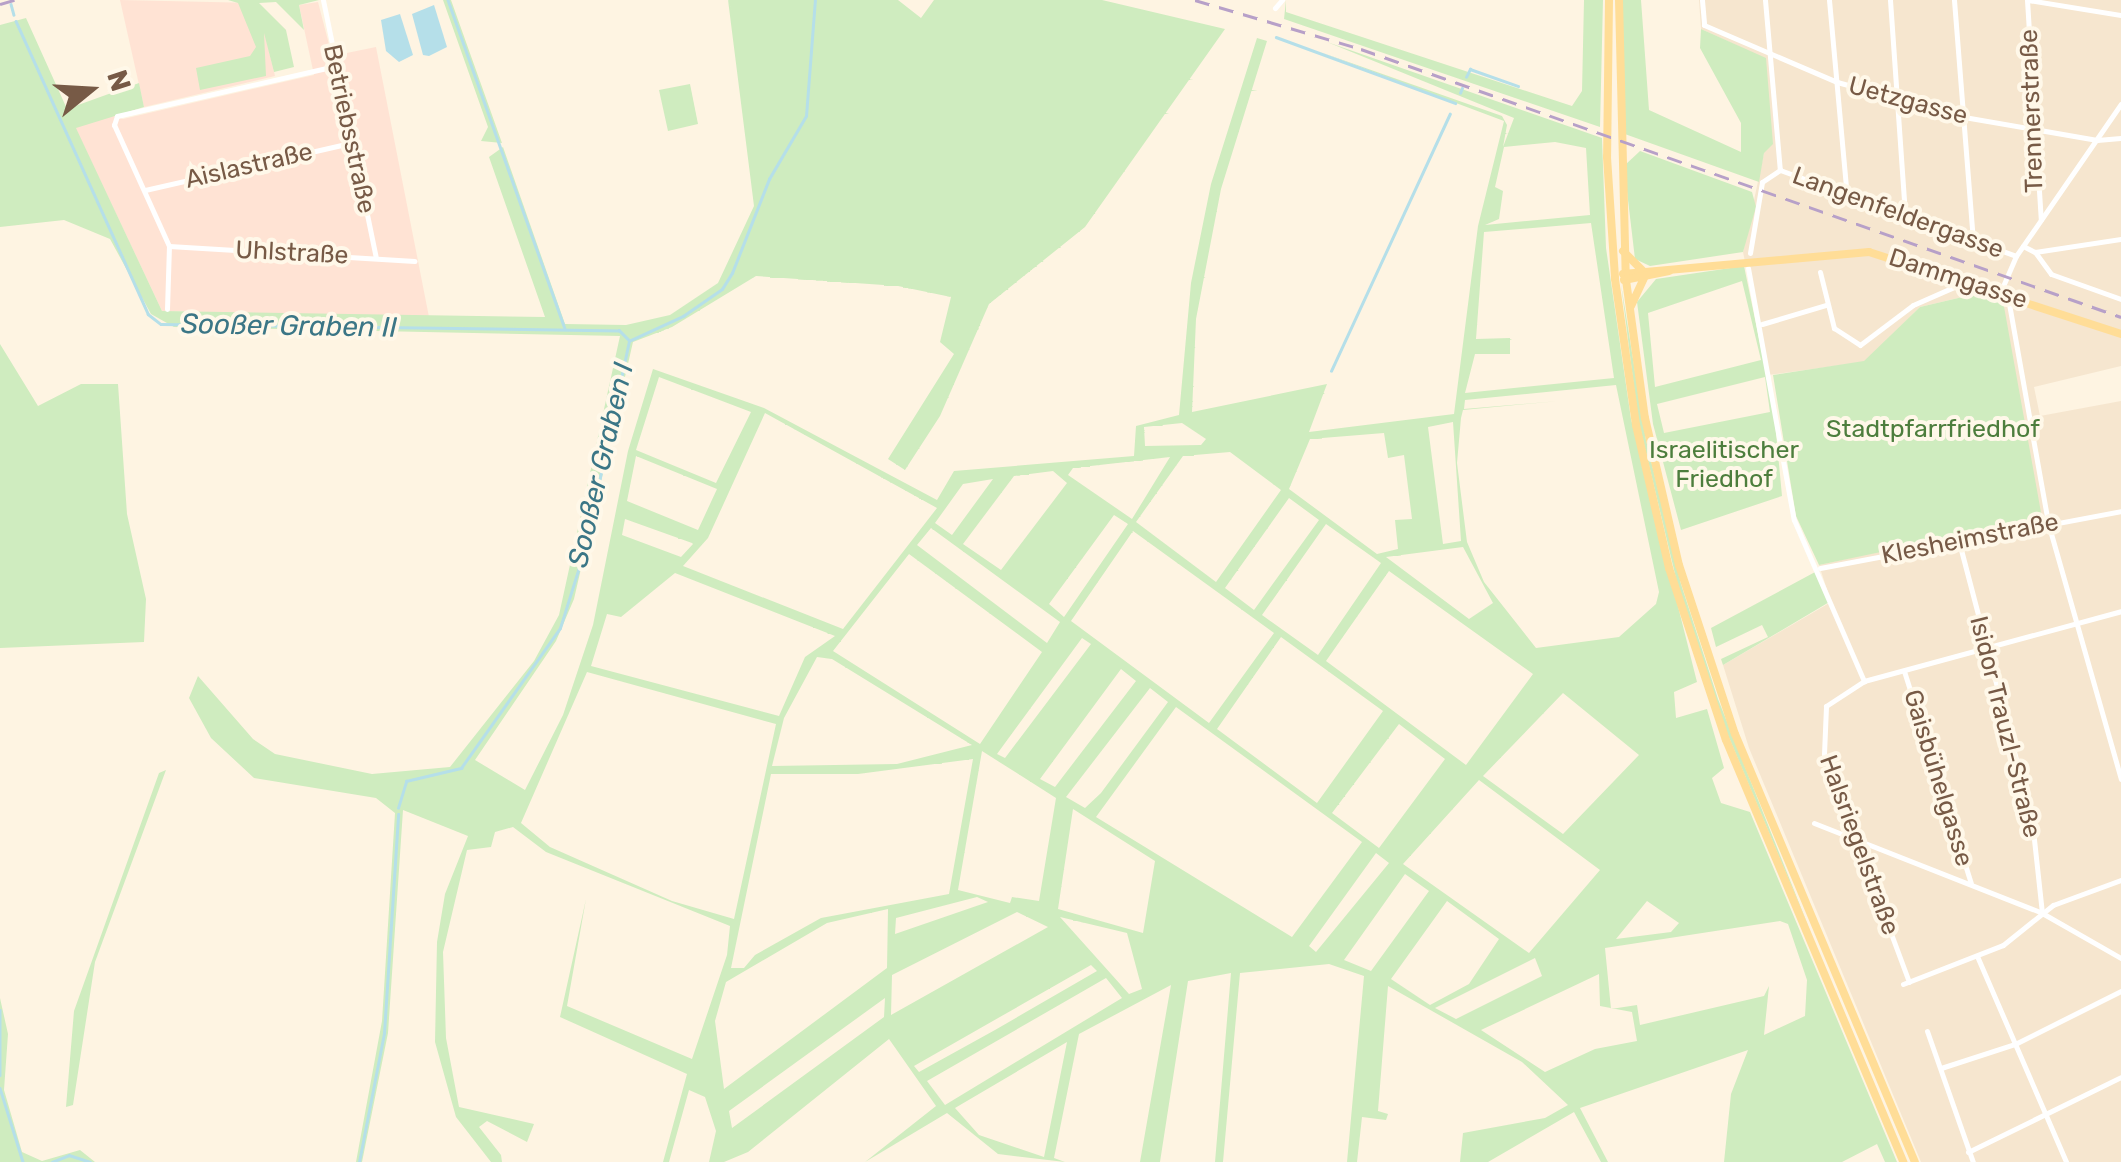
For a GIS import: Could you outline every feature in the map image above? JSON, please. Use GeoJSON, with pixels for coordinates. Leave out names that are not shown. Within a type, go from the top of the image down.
{"type":"FeatureCollection","features":[{"type":"Feature","properties":{"kind":"main road"},"geometry":{"type":"LineString","coordinates":[[1609,0],[1607,156],[1615,279],[1648,487],[1693,648],[1903,1162]]}},
{"type":"Feature","properties":{"kind":"main road"},"geometry":{"type":"LineString","coordinates":[[1619,0],[1617,112],[1623,251],[1652,453],[1703,644],[1915,1162]]}},
{"type":"Feature","properties":{"kind":"main road","name":"Dammgasse"},"geometry":{"type":"LineString","coordinates":[[1615,279],[1844,250],[1894,256],[2121,334]]}},
{"type":"Feature","properties":{"kind":"main road"},"geometry":{"type":"LineString","coordinates":[[1623,251],[1644,274],[1630,310]]}},
{"type":"Feature","properties":{"kind":"street","name":"Betriebsstraße"},"geometry":{"type":"LineString","coordinates":[[323,0],[376,258]]}},
{"type":"Feature","properties":{"kind":"street"},"geometry":{"type":"LineString","coordinates":[[1275,8],[1282,0]]}},
{"type":"Feature","properties":{"kind":"street","name":"Uetzgasse"},"geometry":{"type":"LineString","coordinates":[[1702,0],[1704,25],[1838,82],[1964,117],[2097,140],[2121,138]]}},
{"type":"Feature","properties":{"kind":"street"},"geometry":{"type":"LineString","coordinates":[[1750,253],[1758,192],[1766,174],[1780,170],[1765,0]]}},
{"type":"Feature","properties":{"kind":"street"},"geometry":{"type":"LineString","coordinates":[[1829,0],[1847,196]]}},
{"type":"Feature","properties":{"kind":"street"},"geometry":{"type":"LineString","coordinates":[[1890,0],[1905,216]]}},
{"type":"Feature","properties":{"kind":"street"},"geometry":{"type":"LineString","coordinates":[[1954,0],[1973,241]]}},
{"type":"Feature","properties":{"kind":"street"},"geometry":{"type":"LineString","coordinates":[[2028,0],[2121,14]]}},
{"type":"Feature","properties":{"kind":"street","name":"Trennerstraße"},"geometry":{"type":"LineString","coordinates":[[2028,0],[2041,220]]}},
{"type":"Feature","properties":{"kind":"street"},"geometry":{"type":"LineString","coordinates":[[168,309],[169,246],[114,125],[116,116],[336,66]]}},
{"type":"Feature","properties":{"kind":"street"},"geometry":{"type":"LineString","coordinates":[[2121,104],[2016,256],[2004,294],[2048,523],[2121,779]]}},
{"type":"Feature","properties":{"kind":"street","name":"Aislastraße"},"geometry":{"type":"LineString","coordinates":[[145,190],[354,142]]}},
{"type":"Feature","properties":{"kind":"street","name":"Langenfeldergasse"},"geometry":{"type":"LineString","coordinates":[[1780,170],[2016,256]]}},
{"type":"Feature","properties":{"kind":"street"},"geometry":{"type":"LineString","coordinates":[[2035,252],[2121,239]]}},
{"type":"Feature","properties":{"kind":"street","name":"Uhlstraße"},"geometry":{"type":"LineString","coordinates":[[169,246],[415,261]]}},
{"type":"Feature","properties":{"kind":"street","name":"Langenfeldergasse"},"geometry":{"type":"LineString","coordinates":[[2023,246],[2035,252],[2051,274],[2121,299]]}},
{"type":"Feature","properties":{"kind":"street"},"geometry":{"type":"LineString","coordinates":[[1748,268],[1762,324],[1794,520],[1819,568],[1864,681],[2121,611]]}},
{"type":"Feature","properties":{"kind":"street"},"geometry":{"type":"LineString","coordinates":[[1820,272],[1826,306],[1840,336],[1868,344],[1913,306],[1964,280]]}},
{"type":"Feature","properties":{"kind":"street"},"geometry":{"type":"LineString","coordinates":[[1762,324],[1826,306]]}},
{"type":"Feature","properties":{"kind":"street","name":"Klesheimstraße"},"geometry":{"type":"LineString","coordinates":[[1819,568],[2121,510]]}},
{"type":"Feature","properties":{"kind":"street","name":"Isidor Trauzl-Straße"},"geometry":{"type":"LineString","coordinates":[[1959,542],[2032,822],[2042,913]]}},
{"type":"Feature","properties":{"kind":"street","name":"Gaisbühelgasse"},"geometry":{"type":"LineString","coordinates":[[1904,671],[1972,884]]}},
{"type":"Feature","properties":{"kind":"street","name":"Halsriegelstraße"},"geometry":{"type":"LineString","coordinates":[[1864,681],[1833,699],[1822,726],[1824,754],[1906,983],[1977,956]]}},
{"type":"Feature","properties":{"kind":"street"},"geometry":{"type":"LineString","coordinates":[[1814,823],[1853,834],[2042,913],[2121,958]]}},
{"type":"Feature","properties":{"kind":"street"},"geometry":{"type":"LineString","coordinates":[[2066,1162],[1977,956],[2003,945],[2042,913],[2121,880]]}},
{"type":"Feature","properties":{"kind":"street"},"geometry":{"type":"LineString","coordinates":[[1941,1068],[2015,1044],[2121,991]]}},
{"type":"Feature","properties":{"kind":"street"},"geometry":{"type":"LineString","coordinates":[[1928,1031],[1973,1162]]}},
{"type":"Feature","properties":{"kind":"street"},"geometry":{"type":"LineString","coordinates":[[1968,1152],[2121,1078]]}},
{"type":"Feature","properties":{"kind":"shaded area"},"geometry":{"type":"Polygon","coordinates":[[[120,0],[258,3],[286,30],[265,35],[275,76],[144,107],[120,0]]]}},
{"type":"Feature","properties":{"kind":"shaded area"},"geometry":{"type":"Polygon","coordinates":[[[1699,0],[2121,0],[2121,366],[2034,387],[2040,416],[2121,401],[2121,1162],[1921,1162],[1749,748],[1723,665],[1831,602],[1819,565],[1880,551],[1971,295],[1920,307],[1864,362],[1768,375],[1743,252],[1764,153],[1766,59],[1701,29],[1699,0]]]}},
{"type":"Feature","properties":{"kind":"shaded area"},"geometry":{"type":"Polygon","coordinates":[[[318,2],[332,56],[376,47],[429,317],[162,311],[75,127],[106,114],[123,119],[314,75],[299,5],[318,2]]]}},
{"type":"Feature","properties":{"kind":"green space"},"geometry":{"type":"Polygon","coordinates":[[[228,0],[319,0],[299,5],[304,30],[276,2],[259,3],[286,30],[294,67],[274,72],[264,33],[266,76],[200,90],[196,68],[250,56],[256,47],[238,3],[228,0]]]}},
{"type":"Feature","properties":{"kind":"green space"},"geometry":{"type":"Polygon","coordinates":[[[443,0],[451,0],[502,143],[481,141],[488,127],[443,0]]]}},
{"type":"Feature","properties":{"kind":"green space"},"geometry":{"type":"Polygon","coordinates":[[[728,0],[898,0],[921,18],[934,0],[1102,0],[1225,29],[1085,227],[989,304],[940,416],[905,470],[888,459],[954,354],[940,342],[951,297],[898,286],[756,276],[672,327],[633,342],[574,599],[556,641],[475,760],[525,790],[563,715],[593,625],[628,451],[653,369],[764,408],[937,500],[954,471],[1134,456],[1136,426],[1179,415],[1191,283],[1211,184],[1257,38],[1267,41],[1221,189],[1196,319],[1192,412],[1327,384],[1309,432],[1454,414],[1478,226],[1504,121],[1320,52],[1502,116],[1507,125],[1503,147],[1514,118],[1327,42],[1602,138],[1606,248],[1631,419],[1697,682],[1674,692],[1676,718],[1707,709],[1724,768],[1712,778],[1721,803],[1750,812],[1897,1162],[1885,1162],[1877,1144],[1842,1162],[1724,1162],[1731,1094],[1748,1050],[1580,1108],[1608,1162],[1601,1162],[1574,1112],[1488,1162],[1460,1162],[1463,1133],[1545,1118],[1568,1105],[1522,1062],[1388,986],[1378,1111],[1388,1114],[1386,1120],[1362,1117],[1357,1162],[1347,1162],[1364,976],[1329,964],[1240,973],[1223,1162],[1215,1162],[1231,973],[1188,981],[1160,1162],[1140,1162],[1171,985],[1079,1034],[1054,1158],[1065,1162],[998,1154],[947,1113],[865,1162],[936,1106],[889,1039],[748,1152],[724,1162],[709,1162],[716,1131],[705,1097],[689,1090],[669,1162],[663,1162],[687,1074],[560,1017],[586,899],[567,1006],[692,1059],[727,955],[730,926],[546,852],[513,827],[495,832],[491,847],[467,850],[443,952],[446,1038],[459,1107],[534,1124],[527,1142],[487,1121],[479,1127],[501,1155],[502,1162],[491,1162],[456,1117],[435,1042],[437,942],[445,894],[468,836],[403,810],[388,1033],[362,1162],[356,1162],[382,1021],[395,813],[376,798],[254,778],[211,738],[189,698],[198,676],[253,739],[275,754],[372,774],[450,767],[534,661],[559,615],[620,336],[174,327],[151,314],[110,239],[64,220],[0,227],[0,25],[26,18],[67,109],[139,83],[144,107],[76,128],[162,311],[545,317],[489,157],[503,147],[565,324],[626,325],[670,315],[718,283],[754,206],[728,0]],[[1555,142],[1504,147],[1495,187],[1503,191],[1499,219],[1485,225],[1590,215],[1586,148],[1555,142]],[[1591,223],[1484,232],[1476,339],[1510,338],[1510,354],[1475,354],[1465,393],[1614,378],[1591,223]],[[659,377],[636,450],[716,483],[751,412],[659,377]],[[1616,385],[1465,400],[1464,409],[1559,401],[1463,410],[1457,463],[1467,542],[1484,582],[1536,648],[1619,637],[1656,604],[1659,592],[1616,385]],[[765,413],[708,538],[683,566],[843,629],[937,508],[765,413]],[[1453,422],[1428,427],[1443,544],[1461,541],[1453,422]],[[1182,423],[1144,427],[1145,446],[1201,445],[1206,439],[1182,423]],[[1384,433],[1310,439],[1289,489],[1377,554],[1398,549],[1395,520],[1412,519],[1404,455],[1388,458],[1384,433]],[[1230,452],[1183,456],[1136,522],[1216,582],[1281,490],[1230,452]],[[636,456],[627,501],[698,530],[717,489],[636,456]],[[1170,457],[1073,468],[1068,475],[1132,519],[1170,457]],[[1053,471],[1014,476],[963,544],[1001,570],[1067,483],[1053,471]],[[993,479],[963,484],[935,523],[952,535],[993,479]],[[1289,498],[1225,588],[1254,610],[1319,520],[1289,498]],[[1114,515],[1049,604],[1064,617],[1128,524],[1114,515]],[[625,519],[622,535],[681,557],[693,544],[692,543],[625,519]],[[1326,524],[1262,615],[1318,655],[1381,563],[1326,524]],[[931,528],[917,545],[1047,643],[1060,622],[931,528]],[[1133,531],[1071,621],[1209,723],[1274,633],[1133,531]],[[1463,547],[1386,557],[1469,619],[1493,603],[1463,547]],[[909,554],[833,651],[980,744],[1042,652],[909,554]],[[1389,571],[1326,661],[1466,765],[1533,674],[1389,571]],[[675,573],[621,617],[607,614],[591,666],[779,716],[805,657],[835,636],[675,573]],[[1281,637],[1217,729],[1317,803],[1383,711],[1281,637]],[[1082,638],[997,754],[1005,758],[1091,644],[1082,638]],[[817,657],[784,718],[772,766],[897,764],[972,745],[832,659],[817,657]],[[1121,669],[1040,779],[1055,787],[1136,681],[1121,669]],[[587,672],[521,823],[550,847],[672,901],[734,919],[776,724],[587,672]],[[1150,688],[1066,797],[1085,808],[1101,793],[1168,702],[1150,688]],[[1563,693],[1483,776],[1563,834],[1639,755],[1563,693]],[[1176,707],[1096,817],[1292,937],[1362,842],[1176,707]],[[1399,724],[1332,813],[1379,848],[1445,759],[1399,724]],[[982,751],[958,890],[1010,903],[1012,897],[1039,901],[1056,798],[982,751]],[[973,759],[858,774],[771,774],[731,968],[744,968],[755,955],[821,918],[949,894],[973,759]],[[1479,780],[1403,864],[1529,953],[1600,870],[1479,780]],[[1073,809],[1058,909],[1143,933],[1155,861],[1073,809]],[[1376,853],[1309,946],[1316,952],[1389,863],[1376,853]],[[1405,874],[1344,960],[1371,971],[1429,891],[1405,874]],[[977,897],[896,918],[895,934],[988,902],[977,897]],[[1447,901],[1391,979],[1430,1005],[1469,984],[1499,939],[1447,901]],[[1647,901],[1616,939],[1671,932],[1679,923],[1647,901]],[[888,909],[827,923],[726,982],[715,1021],[724,1089],[887,968],[888,909]],[[1017,912],[892,975],[891,1015],[1048,927],[1017,912]],[[1060,917],[1129,994],[1142,989],[1127,933],[1060,917]],[[1780,921],[1605,948],[1611,1008],[1600,1006],[1599,974],[1481,1030],[1545,1072],[1595,1049],[1637,1041],[1632,1012],[1614,1009],[1637,1005],[1640,1025],[1764,996],[1769,986],[1764,1035],[1805,1016],[1807,980],[1788,924],[1780,921]],[[1535,958],[1435,1008],[1456,1019],[1542,976],[1535,958]],[[1091,965],[914,1066],[919,1072],[1097,971],[1091,965]],[[1106,978],[927,1081],[945,1105],[1122,998],[1106,978]],[[885,998],[729,1111],[732,1128],[884,1017],[885,998]],[[1067,1042],[955,1108],[979,1135],[1044,1157],[1067,1042]]]}},
{"type":"Feature","properties":{"kind":"green space"},"geometry":{"type":"Polygon","coordinates":[[[1286,0],[1286,12],[1572,106],[1582,91],[1584,0],[1603,0],[1600,127],[1284,19],[1286,0]]]}},
{"type":"Feature","properties":{"kind":"green space"},"geometry":{"type":"Polygon","coordinates":[[[1623,0],[1641,0],[1649,110],[1741,152],[1741,123],[1700,48],[1701,29],[1766,58],[1773,144],[1764,153],[1759,182],[1622,133],[1623,0]]]}},
{"type":"Feature","properties":{"kind":"green space"},"geometry":{"type":"Polygon","coordinates":[[[690,84],[698,124],[668,131],[659,90],[690,84]]]}},
{"type":"Feature","properties":{"kind":"green space"},"geometry":{"type":"Polygon","coordinates":[[[1640,151],[1752,192],[1756,207],[1743,252],[1650,266],[1635,259],[1624,166],[1640,151]]]}},
{"type":"Feature","properties":{"kind":"green space","name":"Israelitischer Friedhof"},"geometry":{"type":"Polygon","coordinates":[[[1744,266],[1774,411],[1782,496],[1681,530],[1653,424],[1637,302],[1656,279],[1744,266]],[[1742,281],[1648,313],[1655,387],[1761,360],[1742,281]],[[1765,377],[1657,404],[1664,433],[1770,412],[1765,377]]]}},
{"type":"Feature","properties":{"kind":"green space"},"geometry":{"type":"Polygon","coordinates":[[[1621,284],[1646,440],[1681,584],[1718,699],[1811,933],[1725,728],[1680,595],[1638,419],[1621,284]]]}},
{"type":"Feature","properties":{"kind":"green space","name":"Stadtpfarrfriedhof"},"geometry":{"type":"Polygon","coordinates":[[[1971,295],[2003,301],[2042,518],[1819,565],[1796,516],[1773,375],[1864,361],[1920,307],[1971,295]]]}},
{"type":"Feature","properties":{"kind":"green space"},"geometry":{"type":"Polygon","coordinates":[[[0,344],[38,406],[81,384],[118,384],[127,514],[146,599],[144,642],[0,648],[0,344]]]}},
{"type":"Feature","properties":{"kind":"green space"},"geometry":{"type":"Polygon","coordinates":[[[1817,571],[1831,601],[1723,665],[1721,659],[1768,637],[1762,625],[1716,647],[1711,628],[1817,571]]]}},
{"type":"Feature","properties":{"kind":"green space"},"geometry":{"type":"Polygon","coordinates":[[[166,770],[95,962],[73,1105],[66,1107],[74,1011],[159,773],[166,770]]]}},
{"type":"Feature","properties":{"kind":"green space"},"geometry":{"type":"Polygon","coordinates":[[[0,998],[8,1034],[4,1090],[22,1152],[42,1161],[80,1150],[95,1162],[0,1162],[0,998]]]}},
{"type":"Feature","properties":{"kind":"water"},"geometry":{"type":"Polygon","coordinates":[[[434,5],[447,47],[429,56],[423,55],[412,14],[434,5]]]}},
{"type":"Feature","properties":{"kind":"water"},"geometry":{"type":"Polygon","coordinates":[[[400,14],[413,55],[399,62],[386,51],[381,20],[400,14]]]}},
{"type":"Feature","properties":{"kind":"waterway"},"geometry":{"type":"LineString","coordinates":[[448,0],[565,328]]}},
{"type":"Feature","properties":{"kind":"waterway","name":"Sooßer Graben I"},"geometry":{"type":"LineString","coordinates":[[398,808],[406,781],[461,768],[560,628],[585,548],[629,341],[683,316],[722,289],[732,273],[769,179],[806,116],[815,0]]}},
{"type":"Feature","properties":{"kind":"waterway"},"geometry":{"type":"LineString","coordinates":[[11,4],[14,15]]}},
{"type":"Feature","properties":{"kind":"waterway","name":"Sooßer Graben II"},"geometry":{"type":"LineString","coordinates":[[16,21],[148,314],[161,324],[619,330],[629,340]]}},
{"type":"Feature","properties":{"kind":"waterway"},"geometry":{"type":"LineString","coordinates":[[1276,37],[1455,103]]}},
{"type":"Feature","properties":{"kind":"waterway"},"geometry":{"type":"LineString","coordinates":[[1466,77],[1470,69],[1518,86]]}},
{"type":"Feature","properties":{"kind":"waterway"},"geometry":{"type":"LineString","coordinates":[[1460,93],[1462,88]]}},
{"type":"Feature","properties":{"kind":"waterway"},"geometry":{"type":"LineString","coordinates":[[1331,371],[1450,114]]}},
{"type":"Feature","properties":{"kind":"waterway","name":"Sooßer Graben I"},"geometry":{"type":"LineString","coordinates":[[359,1162],[384,1033],[398,814]]}},
{"type":"Feature","properties":{"kind":"waterway"},"geometry":{"type":"LineString","coordinates":[[0,1010],[0,1075]]}},
{"type":"Feature","properties":{"kind":"waterway"},"geometry":{"type":"LineString","coordinates":[[0,1088],[23,1162]]}},
{"type":"Feature","properties":{"kind":"waterway"},"geometry":{"type":"LineString","coordinates":[[52,1162],[69,1155],[90,1162]]}},
{"type":"Feature","properties":{"kind":"railway"},"geometry":{"type":"LineString","coordinates":[[0,4],[14,0]]}},
{"type":"Feature","properties":{"kind":"railway"},"geometry":{"type":"LineString","coordinates":[[1195,0],[1361,49],[2121,317]]}}]}
